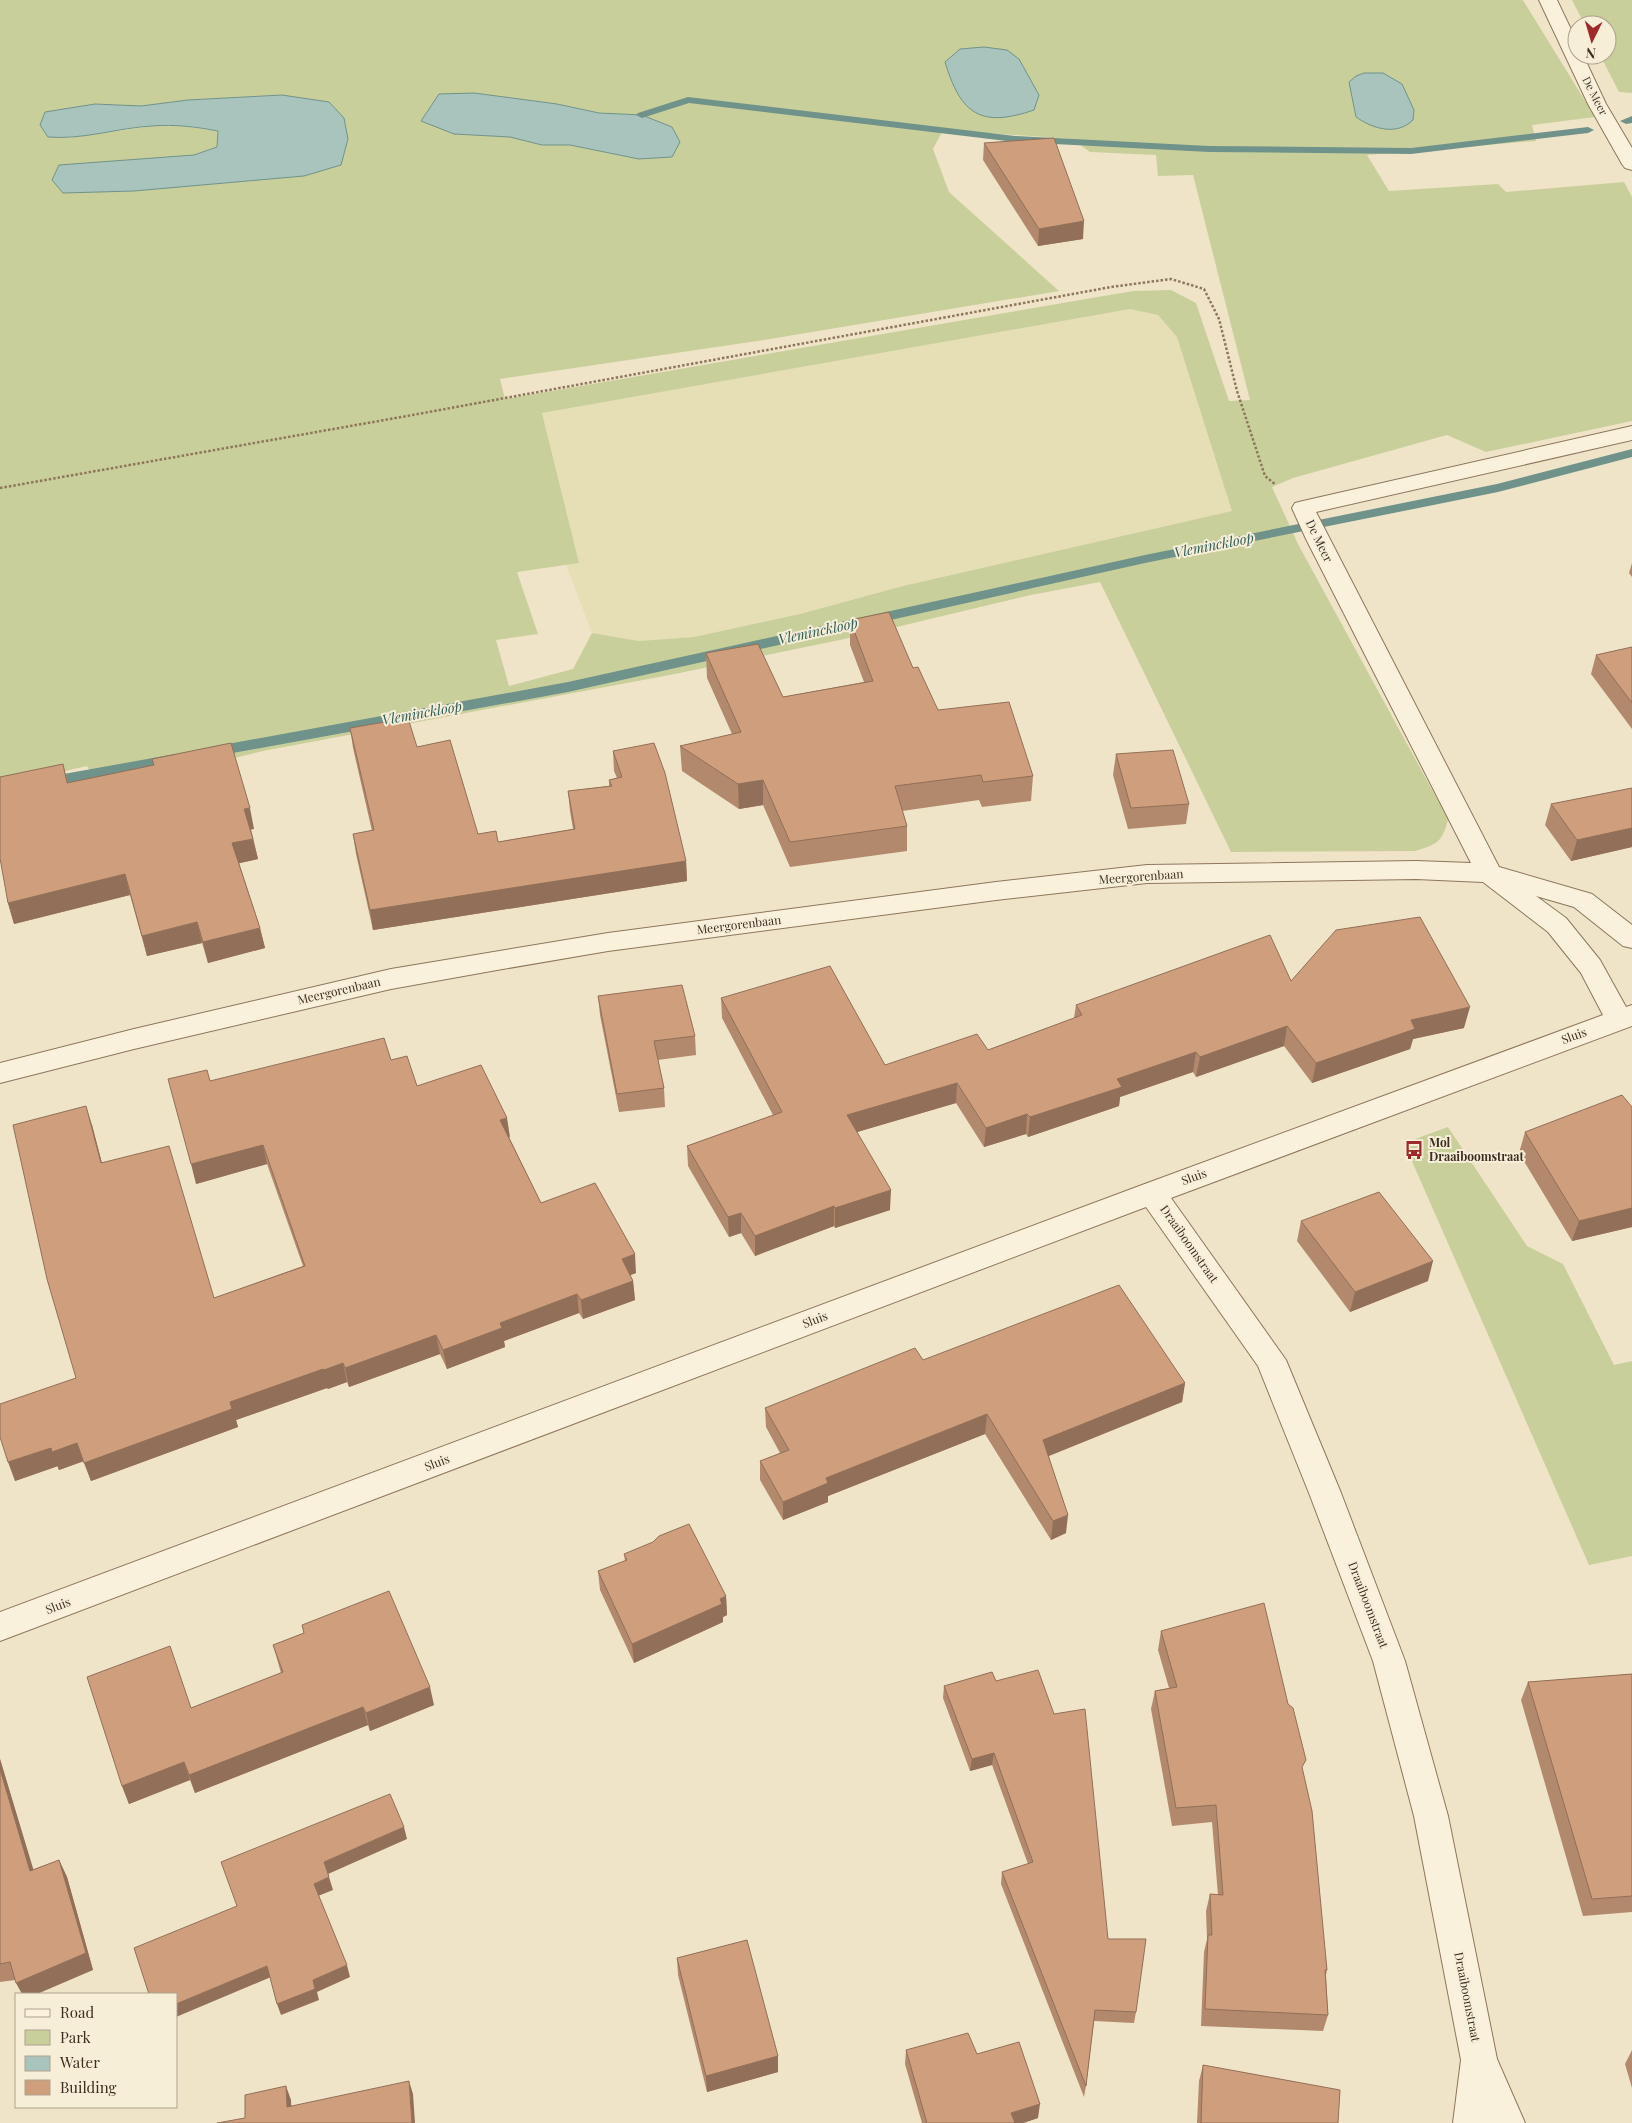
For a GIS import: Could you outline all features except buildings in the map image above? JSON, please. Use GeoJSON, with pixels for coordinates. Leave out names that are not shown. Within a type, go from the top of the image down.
{"type":"FeatureCollection","features":[{"type":"Feature","properties":{"kind":"street","name":"De Meer"},"geometry":{"type":"LineString","coordinates":[[1548,0],[1597,104],[1632,164]]}},
{"type":"Feature","properties":{"kind":"street","name":"De Meer"},"geometry":{"type":"LineString","coordinates":[[1489,873],[1317,539],[1303,508],[1632,433]]}},
{"type":"Feature","properties":{"kind":"street","name":"Meergorenbaan"},"geometry":{"type":"LineString","coordinates":[[0,1073],[134,1039],[391,979],[627,939],[996,891],[1147,874],[1416,870],[1489,873],[1583,900],[1632,939]]}},
{"type":"Feature","properties":{"kind":"street"},"geometry":{"type":"LineString","coordinates":[[1489,873],[1558,925],[1592,968],[1625,1017]]}},
{"type":"Feature","properties":{"kind":"street","name":"Sluis"},"geometry":{"type":"LineString","coordinates":[[0,1627],[1625,1017]]}},
{"type":"Feature","properties":{"kind":"street","name":"Draaiboomstraat"},"geometry":{"type":"LineString","coordinates":[[1152,1193],[1271,1360],[1347,1549],[1389,1661],[1431,1816],[1480,2059],[1506,2123]]}},
{"type":"Feature","properties":{"kind":"street","name":"Draaiboomstraat"},"geometry":{"type":"LineString","coordinates":[[1472,2123],[1480,2059]]}},
{"type":"Feature","properties":{"kind":"path"},"geometry":{"type":"LineString","coordinates":[[0,488],[369,423],[1110,287],[1171,279],[1204,289],[1219,319],[1236,391],[1265,476],[1303,508]]}},
{"type":"Feature","properties":{"kind":"shaded area"},"geometry":{"type":"Polygon","coordinates":[[[1130,309],[1158,315],[1177,337],[1233,511],[903,586],[800,614],[694,637],[639,641],[592,633],[566,565],[579,563],[542,413],[1130,309]]]}},
{"type":"Feature","properties":{"kind":"green space"},"geometry":{"type":"Polygon","coordinates":[[[0,0],[1523,0],[1595,117],[1532,125],[1536,141],[1367,155],[1389,191],[1498,184],[1506,192],[1624,182],[1632,197],[1632,421],[1486,452],[1447,435],[1293,478],[1272,487],[1298,544],[1448,819],[1441,838],[1428,847],[1415,851],[1231,852],[1100,582],[1031,595],[859,636],[675,674],[263,751],[100,791],[87,766],[0,786],[0,0]],[[474,93],[454,134],[510,137],[542,145],[570,145],[639,159],[642,115],[599,113],[557,104],[474,93]],[[282,95],[188,100],[141,106],[95,104],[45,112],[67,138],[153,126],[182,126],[218,131],[217,147],[194,155],[304,176],[282,95]],[[943,130],[933,149],[949,192],[1059,291],[764,340],[500,379],[505,399],[1133,291],[1171,290],[1196,303],[1229,401],[1250,400],[1193,175],[1158,176],[1156,155],[1090,152],[1072,139],[943,130]],[[1130,309],[542,413],[579,563],[517,572],[538,634],[496,640],[509,686],[573,669],[592,633],[639,641],[694,637],[800,614],[903,586],[1232,511],[1177,337],[1158,315],[1130,309]]]}},
{"type":"Feature","properties":{"kind":"green space"},"geometry":{"type":"Polygon","coordinates":[[[1572,0],[1632,0],[1632,93],[1619,92],[1605,65],[1617,65],[1617,15],[1580,15],[1572,0]]]}},
{"type":"Feature","properties":{"kind":"green space"},"geometry":{"type":"Polygon","coordinates":[[[1448,1127],[1527,1246],[1563,1264],[1614,1365],[1632,1361],[1632,1556],[1589,1565],[1404,1143],[1448,1127]]]}},
{"type":"Feature","properties":{"kind":"water"},"geometry":{"type":"Polygon","coordinates":[[[984,47],[1007,50],[1019,59],[1039,95],[1034,110],[1000,118],[987,117],[976,113],[966,105],[951,80],[945,62],[960,49],[984,47]]]}},
{"type":"Feature","properties":{"kind":"water"},"geometry":{"type":"Polygon","coordinates":[[[1364,73],[1383,73],[1402,84],[1414,110],[1413,120],[1400,128],[1385,129],[1370,125],[1356,117],[1349,82],[1356,76],[1364,73]]]}},
{"type":"Feature","properties":{"kind":"water"},"geometry":{"type":"Polygon","coordinates":[[[474,93],[557,104],[599,113],[642,115],[672,127],[680,142],[672,157],[639,159],[570,145],[542,145],[510,137],[454,134],[421,121],[439,94],[474,93]]]}},
{"type":"Feature","properties":{"kind":"water"},"geometry":{"type":"Polygon","coordinates":[[[282,95],[329,102],[344,118],[348,139],[341,165],[304,176],[134,191],[63,193],[52,180],[59,165],[194,155],[217,147],[218,131],[185,126],[160,125],[74,137],[48,137],[40,125],[45,112],[95,104],[141,106],[188,100],[282,95]]]}},
{"type":"Feature","properties":{"kind":"waterway"},"geometry":{"type":"LineString","coordinates":[[642,115],[688,100],[1015,139],[1209,149],[1411,151],[1588,130]]}},
{"type":"Feature","properties":{"kind":"waterway","name":"Vleminckloop"},"geometry":{"type":"LineString","coordinates":[[1626,121],[1632,119]]}},
{"type":"Feature","properties":{"kind":"waterway","name":"Vleminckloop"},"geometry":{"type":"LineString","coordinates":[[211,752],[568,687],[1145,559],[1498,488],[1632,453]]}},
{"type":"Feature","properties":{"kind":"waterway","name":"Vleminckloop"},"geometry":{"type":"LineString","coordinates":[[47,782],[175,759]]}},
{"type":"Feature","properties":{"kind":"place","name":"Mol Draaiboomstraat"},"geometry":{"type":"Point","coordinates":[1414,1150]}}]}
